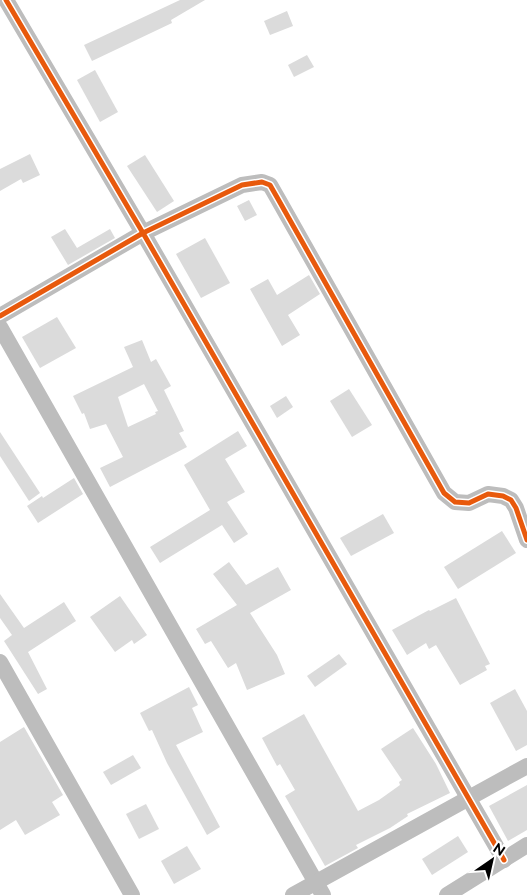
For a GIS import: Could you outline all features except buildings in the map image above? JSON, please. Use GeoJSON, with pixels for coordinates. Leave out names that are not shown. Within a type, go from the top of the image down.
{"type":"FeatureCollection","features":[{"type":"Feature","properties":{"kind":"street"},"geometry":{"type":"LineString","coordinates":[[6,0],[143,233],[504,860]]}},
{"type":"Feature","properties":{"kind":"street"},"geometry":{"type":"LineString","coordinates":[[0,316],[143,233],[242,185],[262,182],[270,185],[444,493],[455,502],[469,503],[488,494],[503,496],[511,500],[516,508],[527,540]]}},
{"type":"Feature","properties":{"kind":"street"},"geometry":{"type":"LineString","coordinates":[[0,328],[320,888]]}},
{"type":"Feature","properties":{"kind":"street"},"geometry":{"type":"LineString","coordinates":[[0,662],[132,895]]}},
{"type":"Feature","properties":{"kind":"street"},"geometry":{"type":"LineString","coordinates":[[293,895],[320,888],[468,798],[527,766]]}},
{"type":"Feature","properties":{"kind":"street"},"geometry":{"type":"LineString","coordinates":[[447,895],[527,845]]}},
{"type":"Feature","properties":{"kind":"cycle path"},"geometry":{"type":"LineString","coordinates":[[6,0],[143,233],[504,860]]}},
{"type":"Feature","properties":{"kind":"cycle path"},"geometry":{"type":"LineString","coordinates":[[0,316],[143,233],[242,185],[262,182],[270,185],[444,493],[455,502],[469,503],[488,494],[503,496],[511,500],[516,508],[527,540]]}}]}
